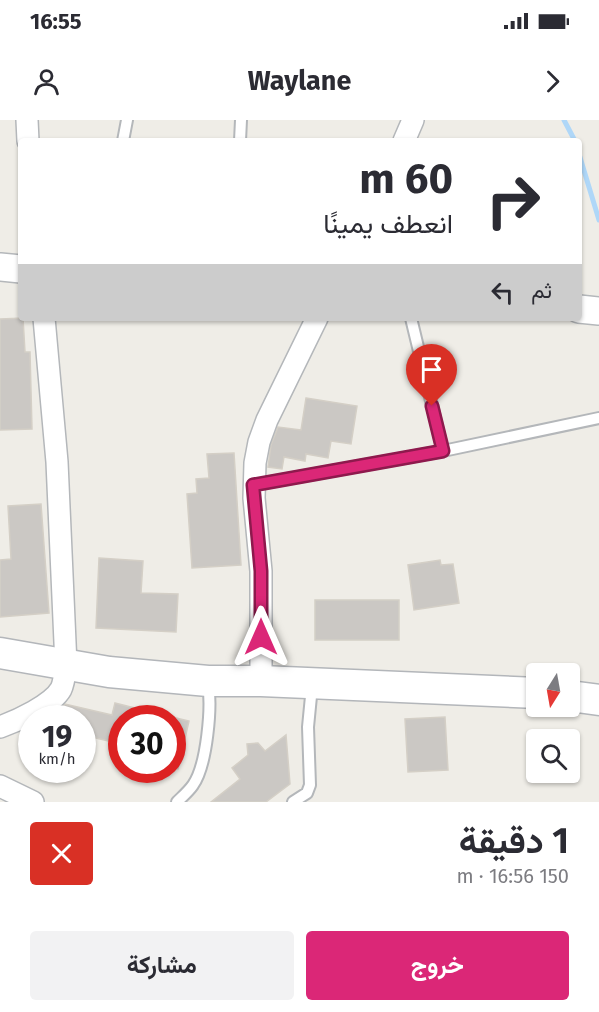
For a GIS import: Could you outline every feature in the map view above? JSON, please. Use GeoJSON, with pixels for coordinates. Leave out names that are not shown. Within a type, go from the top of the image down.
{"type":"FeatureCollection","features":[{"type":"Feature","properties":{"kind":"main road"},"geometry":{"type":"LineString","coordinates":[[0,653],[109,672],[208,681],[261,681],[526,693]]}},
{"type":"Feature","properties":{"kind":"main road"},"geometry":{"type":"LineString","coordinates":[[580,697],[599,700]]}},
{"type":"Feature","properties":{"kind":"street"},"geometry":{"type":"LineString","coordinates":[[27,120],[28,138]]}},
{"type":"Feature","properties":{"kind":"street"},"geometry":{"type":"LineString","coordinates":[[405,138],[413,120]]}},
{"type":"Feature","properties":{"kind":"street"},"geometry":{"type":"LineString","coordinates":[[0,267],[18,269]]}},
{"type":"Feature","properties":{"kind":"street"},"geometry":{"type":"LineString","coordinates":[[582,309],[599,311]]}},
{"type":"Feature","properties":{"kind":"street"},"geometry":{"type":"LineString","coordinates":[[0,727],[26,716],[49,701],[61,689],[66,665],[57,462],[44,321]]}},
{"type":"Feature","properties":{"kind":"street"},"geometry":{"type":"LineString","coordinates":[[261,681],[261,571],[253,485],[257,452],[267,420],[316,321]]}},
{"type":"Feature","properties":{"kind":"street"},"geometry":{"type":"LineString","coordinates":[[0,786],[33,802]]}},
{"type":"Feature","properties":{"kind":"lane"},"geometry":{"type":"LineString","coordinates":[[124,138],[128,120]]}},
{"type":"Feature","properties":{"kind":"lane"},"geometry":{"type":"LineString","coordinates":[[240,138],[241,120]]}},
{"type":"Feature","properties":{"kind":"lane"},"geometry":{"type":"LineString","coordinates":[[412,321],[443,451]]}},
{"type":"Feature","properties":{"kind":"lane"},"geometry":{"type":"LineString","coordinates":[[253,485],[443,451],[599,418]]}},
{"type":"Feature","properties":{"kind":"lane"},"geometry":{"type":"LineString","coordinates":[[177,802],[194,785],[203,762],[211,701],[208,681]]}},
{"type":"Feature","properties":{"kind":"lane"},"geometry":{"type":"LineString","coordinates":[[293,802],[307,793],[310,785],[308,727],[312,683]]}},
{"type":"Feature","properties":{"kind":"building"},"geometry":{"type":"Polygon","coordinates":[[[18,318],[18,321],[23,321],[25,352],[30,352],[32,429],[0,430],[0,319],[18,318]]]}},
{"type":"Feature","properties":{"kind":"building"},"geometry":{"type":"Polygon","coordinates":[[[306,398],[357,406],[351,444],[331,441],[328,458],[306,454],[305,461],[284,457],[282,469],[268,467],[271,445],[278,427],[301,430],[306,398]]]}},
{"type":"Feature","properties":{"kind":"building"},"geometry":{"type":"Polygon","coordinates":[[[234,453],[241,565],[192,568],[187,494],[197,493],[196,479],[209,478],[207,454],[234,453]]]}},
{"type":"Feature","properties":{"kind":"building"},"geometry":{"type":"Polygon","coordinates":[[[41,504],[49,613],[0,617],[0,560],[11,559],[8,506],[41,504]]]}},
{"type":"Feature","properties":{"kind":"building"},"geometry":{"type":"Polygon","coordinates":[[[99,558],[143,561],[141,593],[178,594],[176,632],[96,628],[99,558]]]}},
{"type":"Feature","properties":{"kind":"building"},"geometry":{"type":"Polygon","coordinates":[[[440,560],[441,565],[453,564],[459,603],[414,610],[408,565],[440,560]]]}},
{"type":"Feature","properties":{"kind":"building"},"geometry":{"type":"Polygon","coordinates":[[[315,600],[399,600],[399,640],[315,640],[315,600]]]}},
{"type":"Feature","properties":{"kind":"building"},"geometry":{"type":"Polygon","coordinates":[[[96,711],[108,714],[108,741],[96,738],[96,711]]]}},
{"type":"Feature","properties":{"kind":"building"},"geometry":{"type":"Polygon","coordinates":[[[445,717],[448,770],[408,772],[405,719],[445,717]]]}},
{"type":"Feature","properties":{"kind":"building"},"geometry":{"type":"Polygon","coordinates":[[[286,735],[290,784],[266,802],[211,802],[240,779],[232,768],[248,755],[247,744],[258,743],[265,751],[286,735]]]}},
{"type":"Feature","properties":{"kind":"waterway"},"geometry":{"type":"LineString","coordinates":[[564,120],[573,138]]}},
{"type":"Feature","properties":{"kind":"waterway"},"geometry":{"type":"LineString","coordinates":[[582,164],[599,220]]}},
{"type":"Feature","properties":{"kind":"route"},"geometry":{"type":"LineString","coordinates":[[261,637],[261,571],[253,485],[443,451],[432,406]]}}]}
